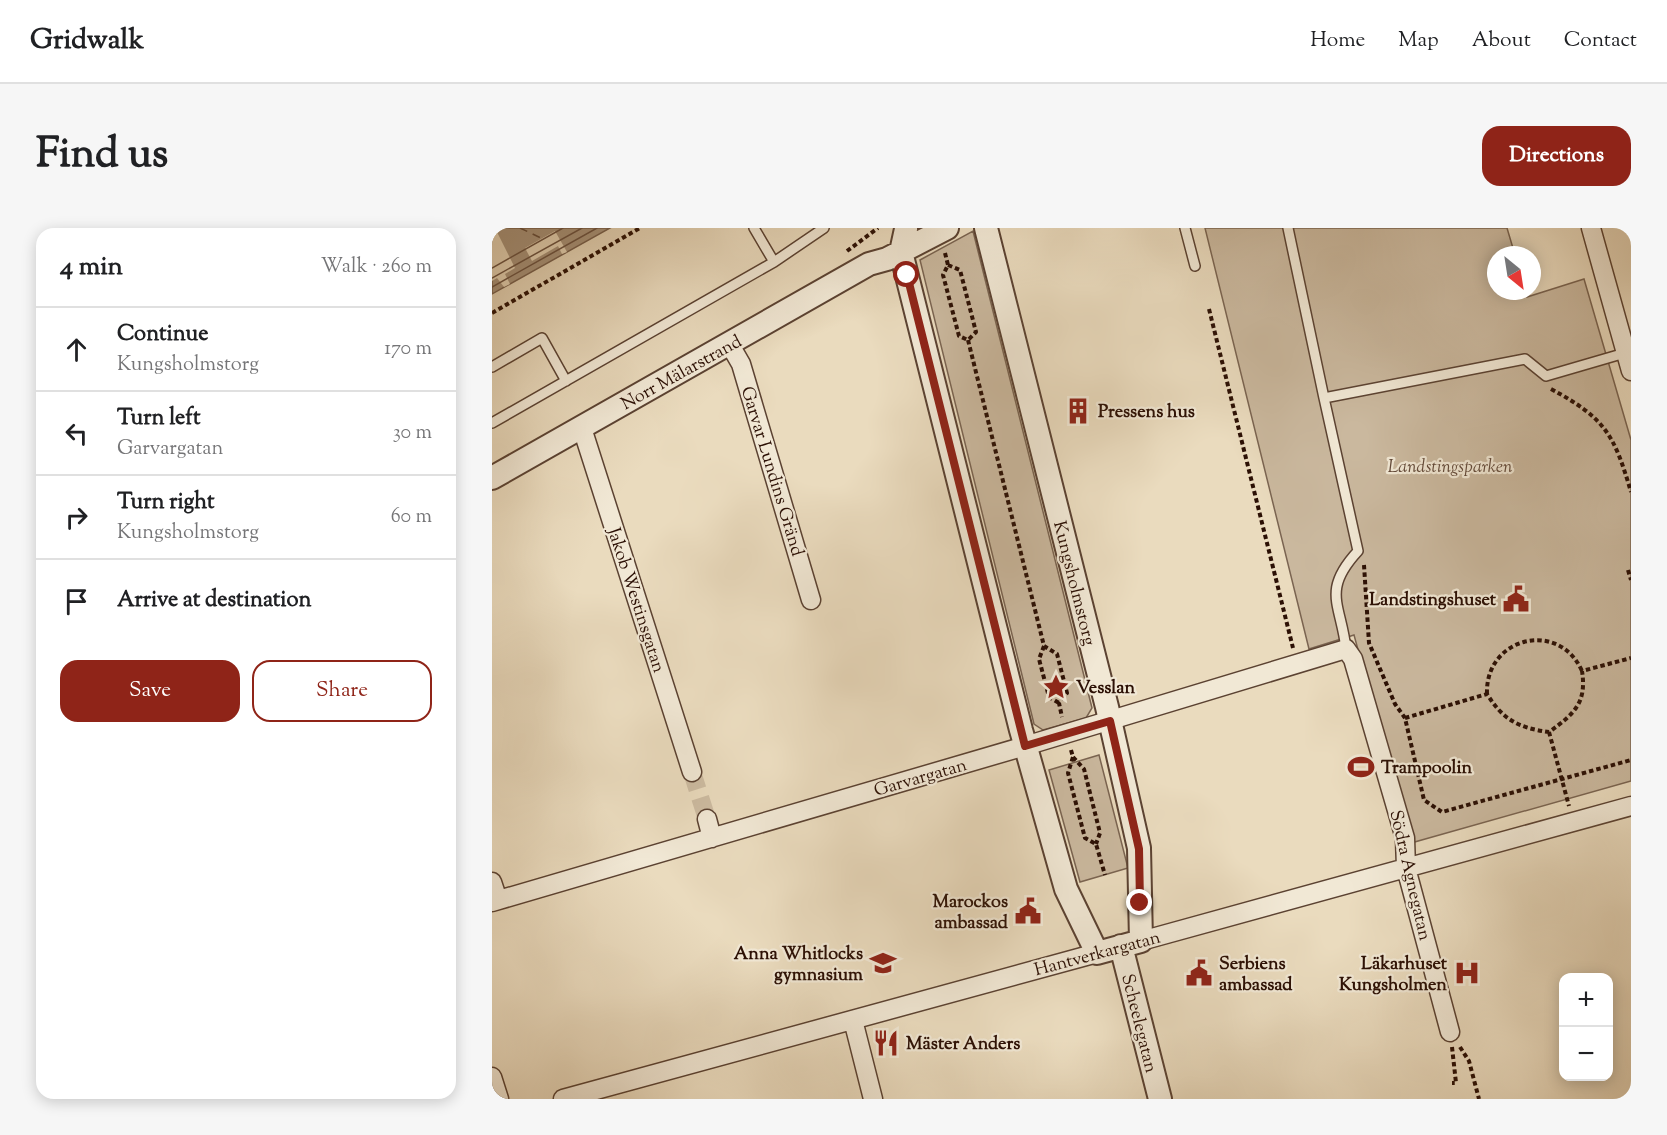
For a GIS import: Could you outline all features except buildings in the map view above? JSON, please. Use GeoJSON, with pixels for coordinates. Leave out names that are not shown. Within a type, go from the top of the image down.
{"type":"FeatureCollection","features":[{"type":"Feature","properties":{"kind":"street","name":"Norr Mälarstrand"},"geometry":{"type":"LineString","coordinates":[[492,478],[730,345],[869,264],[901,252],[946,228]]}},
{"type":"Feature","properties":{"kind":"street","name":"Kungsholmstorg"},"geometry":{"type":"LineString","coordinates":[[986,228],[1110,721],[1139,849],[1131,944]]}},
{"type":"Feature","properties":{"kind":"street"},"geometry":{"type":"LineString","coordinates":[[1591,228],[1631,371]]}},
{"type":"Feature","properties":{"kind":"street","name":"Norr Mälarstrand"},"geometry":{"type":"LineString","coordinates":[[901,252],[907,229]]}},
{"type":"Feature","properties":{"kind":"street","name":"Norr Mälarstrand"},"geometry":{"type":"LineString","coordinates":[[869,264],[881,248],[907,229]]}},
{"type":"Feature","properties":{"kind":"street"},"geometry":{"type":"LineString","coordinates":[[901,252],[1025,746],[1066,889],[1097,953]]}},
{"type":"Feature","properties":{"kind":"street","name":"Garvar Lundins Gränd"},"geometry":{"type":"LineString","coordinates":[[730,345],[741,364],[811,600]]}},
{"type":"Feature","properties":{"kind":"street","name":"Jakob Westinsgatan"},"geometry":{"type":"LineString","coordinates":[[582,428],[692,772]]}},
{"type":"Feature","properties":{"kind":"street","name":"Garvargatan"},"geometry":{"type":"LineString","coordinates":[[495,901],[1110,721],[1346,649]]}},
{"type":"Feature","properties":{"kind":"street","name":"Södra Agnegatan"},"geometry":{"type":"LineString","coordinates":[[1346,649],[1353,659],[1405,838],[1406,868],[1450,1032]]}},
{"type":"Feature","properties":{"kind":"street","name":"Hantverkargatan"},"geometry":{"type":"LineString","coordinates":[[563,1099],[1631,806]]}},
{"type":"Feature","properties":{"kind":"street"},"geometry":{"type":"LineString","coordinates":[[707,819],[712,838]]}},
{"type":"Feature","properties":{"kind":"street"},"geometry":{"type":"LineString","coordinates":[[492,882],[495,901]]}},
{"type":"Feature","properties":{"kind":"street","name":"Scheelegatan"},"geometry":{"type":"LineString","coordinates":[[1131,944],[1160,1099]]}},
{"type":"Feature","properties":{"kind":"street"},"geometry":{"type":"LineString","coordinates":[[853,1020],[873,1099]]}},
{"type":"Feature","properties":{"kind":"street"},"geometry":{"type":"LineString","coordinates":[[492,1077],[499,1099]]}},
{"type":"Feature","properties":{"kind":"lane"},"geometry":{"type":"LineString","coordinates":[[754,228],[774,262]]}},
{"type":"Feature","properties":{"kind":"lane"},"geometry":{"type":"LineString","coordinates":[[492,423],[774,262],[824,228]]}},
{"type":"Feature","properties":{"kind":"lane"},"geometry":{"type":"LineString","coordinates":[[1185,228],[1195,266]]}},
{"type":"Feature","properties":{"kind":"lane"},"geometry":{"type":"LineString","coordinates":[[1288,228],[1358,551],[1343,567],[1336,589],[1336,609],[1346,649]]}},
{"type":"Feature","properties":{"kind":"lane"},"geometry":{"type":"LineString","coordinates":[[492,367],[542,338],[566,381]]}},
{"type":"Feature","properties":{"kind":"lane"},"geometry":{"type":"LineString","coordinates":[[1324,398],[1524,359],[1546,375],[1625,353]]}},
{"type":"Feature","properties":{"kind":"path"},"geometry":{"type":"LineString","coordinates":[[492,313],[639,228]]}},
{"type":"Feature","properties":{"kind":"path"},"geometry":{"type":"LineString","coordinates":[[945,254],[948,266],[943,275],[959,336],[968,340]]}},
{"type":"Feature","properties":{"kind":"path"},"geometry":{"type":"LineString","coordinates":[[948,266],[960,270],[976,332],[968,340]]}},
{"type":"Feature","properties":{"kind":"path"},"geometry":{"type":"LineString","coordinates":[[1209,309],[1297,663]]}},
{"type":"Feature","properties":{"kind":"path"},"geometry":{"type":"LineString","coordinates":[[968,340],[1044,646],[1040,659],[1049,697],[1059,703],[1072,757],[1068,772],[1085,838],[1095,844],[1105,875]]}},
{"type":"Feature","properties":{"kind":"path"},"geometry":{"type":"LineString","coordinates":[[1546,375],[1549,389],[1579,404],[1604,426],[1618,449],[1631,492]]}},
{"type":"Feature","properties":{"kind":"path"},"geometry":{"type":"LineString","coordinates":[[1358,551],[1364,557],[1369,643],[1395,704],[1405,718],[1424,800],[1442,812],[1631,760]]}},
{"type":"Feature","properties":{"kind":"path"},"geometry":{"type":"LineString","coordinates":[[1628,570],[1631,580]]}},
{"type":"Feature","properties":{"kind":"path"},"geometry":{"type":"LineString","coordinates":[[1547,640],[1560,644],[1570,651],[1582,671],[1585,688],[1578,706],[1549,732],[1527,729],[1510,722],[1496,708],[1487,694],[1488,673],[1493,663],[1504,651],[1533,641],[1547,640]]}},
{"type":"Feature","properties":{"kind":"path"},"geometry":{"type":"LineString","coordinates":[[1044,646],[1057,654],[1067,693],[1059,703]]}},
{"type":"Feature","properties":{"kind":"path"},"geometry":{"type":"LineString","coordinates":[[1582,671],[1631,658]]}},
{"type":"Feature","properties":{"kind":"path"},"geometry":{"type":"LineString","coordinates":[[1405,718],[1487,694]]}},
{"type":"Feature","properties":{"kind":"path"},"geometry":{"type":"LineString","coordinates":[[1549,732],[1573,822]]}},
{"type":"Feature","properties":{"kind":"path"},"geometry":{"type":"LineString","coordinates":[[1072,757],[1084,769],[1100,833],[1095,844]]}},
{"type":"Feature","properties":{"kind":"path"},"geometry":{"type":"LineString","coordinates":[[1450,1032],[1456,1083],[1452,1083]]}},
{"type":"Feature","properties":{"kind":"path"},"geometry":{"type":"LineString","coordinates":[[1450,1032],[1469,1061],[1479,1099]]}},
{"type":"Feature","properties":{"kind":"green space","name":"Landstingsparken"},"geometry":{"type":"Polygon","coordinates":[[[1205,228],[1507,228],[1512,246],[1487,246],[1487,300],[1541,300],[1541,293],[1584,279],[1631,440],[1631,781],[1411,843],[1354,635],[1309,649],[1205,228]]]}},
{"type":"Feature","properties":{"kind":"green space"},"geometry":{"type":"Polygon","coordinates":[[[973,231],[1092,708],[1086,718],[1043,730],[1034,724],[920,260],[973,231]]]}},
{"type":"Feature","properties":{"kind":"green space"},"geometry":{"type":"Polygon","coordinates":[[[1099,755],[1128,868],[1080,882],[1049,770],[1099,755]]]}},
{"type":"Feature","properties":{"kind":"water"},"geometry":{"type":"Polygon","coordinates":[[[492,228],[610,228],[492,294],[492,228]]]}},
{"type":"Feature","properties":{"kind":"pier"},"geometry":{"type":"Polygon","coordinates":[[[492,228],[495,228],[515,268],[505,274],[510,284],[504,287],[497,278],[492,281],[492,228]]]}},
{"type":"Feature","properties":{"kind":"pier"},"geometry":{"type":"Polygon","coordinates":[[[555,231],[567,252],[562,254],[558,246],[532,261],[525,248],[555,231]]]}},
{"type":"Feature","properties":{"kind":"ferry route"},"geometry":{"type":"LineString","coordinates":[[520,228],[541,238]]}},
{"type":"Feature","properties":{"kind":"tunnel"},"geometry":{"type":"LineString","coordinates":[[692,772],[707,819]]}},
{"type":"Feature","properties":{"kind":"place","name":"Pressens hus"},"geometry":{"type":"Point","coordinates":[1078,411]}},
{"type":"Feature","properties":{"kind":"place","name":"Landstingshuset"},"geometry":{"type":"Point","coordinates":[1516,599]}},
{"type":"Feature","properties":{"kind":"place","name":"Vesslan"},"geometry":{"type":"Point","coordinates":[1056,687]}},
{"type":"Feature","properties":{"kind":"place","name":"Trampoolin"},"geometry":{"type":"Point","coordinates":[1361,767]}},
{"type":"Feature","properties":{"kind":"place","name":"Marockos ambassad"},"geometry":{"type":"Point","coordinates":[1028,911]}},
{"type":"Feature","properties":{"kind":"place","name":"Anna Whitlocks gymnasium"},"geometry":{"type":"Point","coordinates":[883,963]}},
{"type":"Feature","properties":{"kind":"place","name":"Serbiens ambassad"},"geometry":{"type":"Point","coordinates":[1199,973]}},
{"type":"Feature","properties":{"kind":"place","name":"Läkarhuset Kungsholmen"},"geometry":{"type":"Point","coordinates":[1467,973]}},
{"type":"Feature","properties":{"kind":"place","name":"Mäster Anders"},"geometry":{"type":"Point","coordinates":[886,1043]}},
{"type":"Feature","properties":{"kind":"route"},"geometry":{"type":"LineString","coordinates":[[907,275],[1025,746],[1110,721],[1139,849],[1140,903]]}}]}
